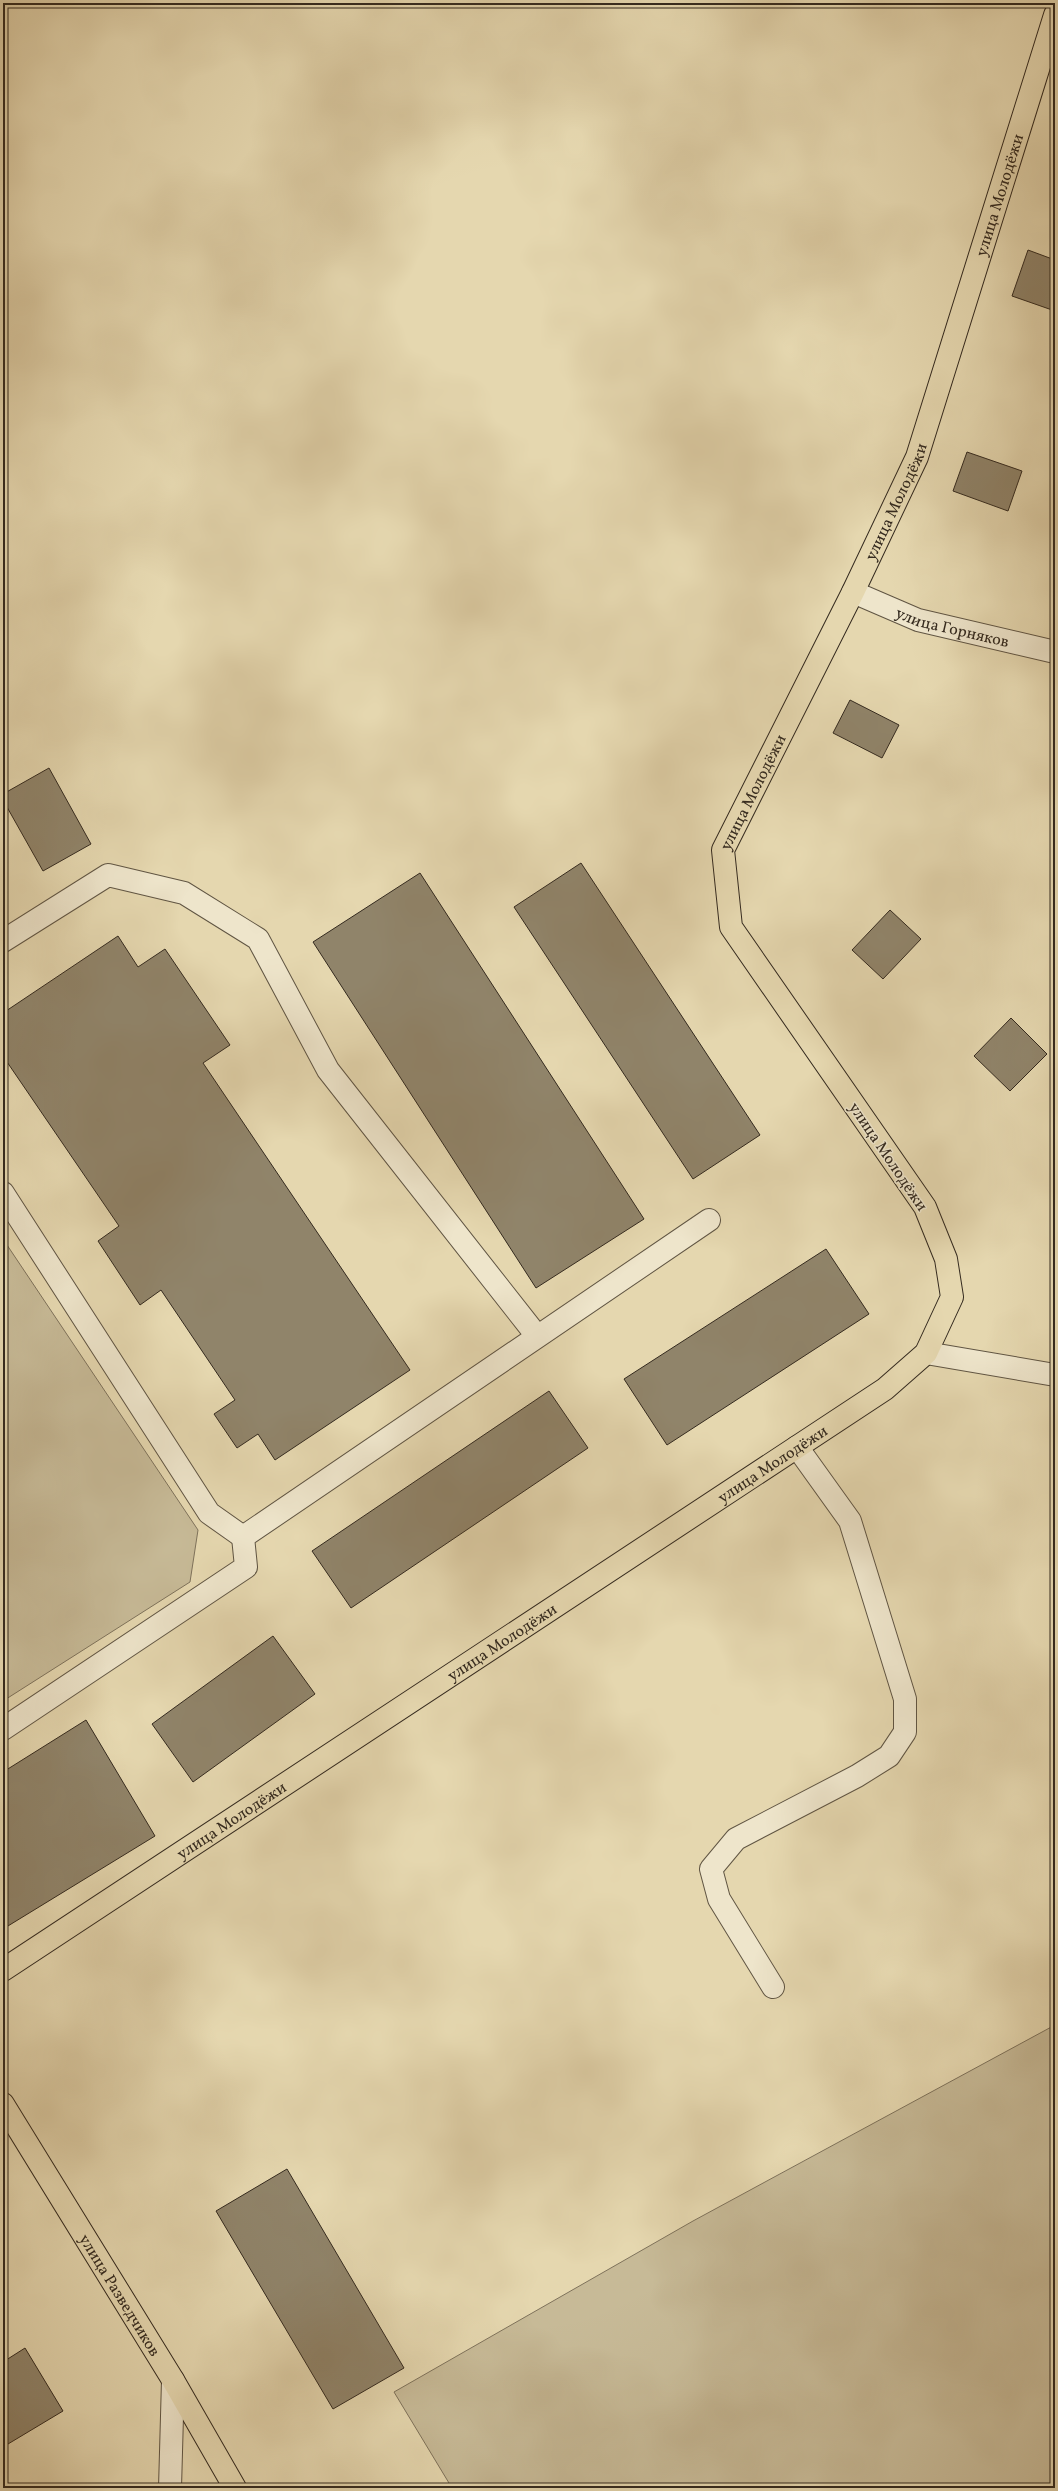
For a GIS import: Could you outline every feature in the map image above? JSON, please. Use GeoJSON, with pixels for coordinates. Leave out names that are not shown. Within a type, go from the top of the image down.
{"type":"FeatureCollection","features":[{"type":"Feature","properties":{"kind":"main road","name":"улица Молодёжи"},"geometry":{"type":"LineString","coordinates":[[3,1970],[885,1389],[926,1353],[952,1298],[946,1260],[925,1207],[731,927],[723,850],[853,592],[917,457],[1055,15]]}},
{"type":"Feature","properties":{"kind":"main road","name":"улица Разведчиков"},"geometry":{"type":"LineString","coordinates":[[3,2104],[173,2380],[235,2488]]}},
{"type":"Feature","properties":{"kind":"street","name":"улица Горняков"},"geometry":{"type":"LineString","coordinates":[[853,592],[918,620],[1055,652]]}},
{"type":"Feature","properties":{"kind":"street"},"geometry":{"type":"LineString","coordinates":[[3,941],[108,875],[184,893],[258,939],[328,1070],[537,1336]]}},
{"type":"Feature","properties":{"kind":"street"},"geometry":{"type":"LineString","coordinates":[[3,1193],[209,1513],[243,1537],[246,1567],[3,1729]]}},
{"type":"Feature","properties":{"kind":"street"},"geometry":{"type":"LineString","coordinates":[[243,1537],[709,1220]]}},
{"type":"Feature","properties":{"kind":"street"},"geometry":{"type":"LineString","coordinates":[[926,1353],[1055,1375]]}},
{"type":"Feature","properties":{"kind":"street"},"geometry":{"type":"LineString","coordinates":[[772,1987],[719,1899],[710,1869],[736,1839],[857,1776],[889,1756],[905,1732],[905,1699],[850,1521],[797,1447]]}},
{"type":"Feature","properties":{"kind":"street"},"geometry":{"type":"LineString","coordinates":[[170,2488],[173,2380]]}},
{"type":"Feature","properties":{"kind":"shaded area"},"geometry":{"type":"Polygon","coordinates":[[[3,1239],[198,1530],[190,1582],[3,1701],[3,1239]]]}},
{"type":"Feature","properties":{"kind":"shaded area"},"geometry":{"type":"Polygon","coordinates":[[[1055,2025],[1055,2488],[452,2488],[394,2392],[693,2221],[1055,2025]]]}},
{"type":"Feature","properties":{"kind":"building"},"geometry":{"type":"Polygon","coordinates":[[[1028,250],[1055,260],[1055,311],[1012,296],[1028,250]]]}},
{"type":"Feature","properties":{"kind":"building"},"geometry":{"type":"Polygon","coordinates":[[[967,452],[1022,471],[1008,511],[953,491],[967,452]]]}},
{"type":"Feature","properties":{"kind":"building"},"geometry":{"type":"Polygon","coordinates":[[[850,700],[899,725],[882,758],[833,733],[850,700]]]}},
{"type":"Feature","properties":{"kind":"building"},"geometry":{"type":"Polygon","coordinates":[[[49,768],[91,844],[43,871],[3,800],[3,794],[49,768]]]}},
{"type":"Feature","properties":{"kind":"building"},"geometry":{"type":"Polygon","coordinates":[[[581,863],[760,1135],[693,1179],[514,907],[581,863]]]}},
{"type":"Feature","properties":{"kind":"building"},"geometry":{"type":"Polygon","coordinates":[[[420,873],[644,1219],[536,1288],[313,942],[420,873]]]}},
{"type":"Feature","properties":{"kind":"building"},"geometry":{"type":"Polygon","coordinates":[[[890,910],[921,939],[883,979],[852,950],[890,910]]]}},
{"type":"Feature","properties":{"kind":"building"},"geometry":{"type":"Polygon","coordinates":[[[118,936],[138,967],[165,949],[230,1045],[203,1063],[410,1370],[275,1460],[258,1434],[237,1448],[214,1414],[235,1400],[161,1290],[140,1305],[98,1241],[119,1226],[5,1059],[3,1060],[3,1013],[118,936]]]}},
{"type":"Feature","properties":{"kind":"building"},"geometry":{"type":"Polygon","coordinates":[[[1011,1018],[1047,1054],[1010,1091],[974,1056],[1011,1018]]]}},
{"type":"Feature","properties":{"kind":"building"},"geometry":{"type":"Polygon","coordinates":[[[826,1249],[869,1314],[667,1445],[624,1379],[826,1249]]]}},
{"type":"Feature","properties":{"kind":"building"},"geometry":{"type":"Polygon","coordinates":[[[549,1391],[588,1448],[351,1608],[312,1551],[549,1391]]]}},
{"type":"Feature","properties":{"kind":"building"},"geometry":{"type":"Polygon","coordinates":[[[273,1636],[315,1694],[193,1782],[152,1724],[273,1636]]]}},
{"type":"Feature","properties":{"kind":"building"},"geometry":{"type":"Polygon","coordinates":[[[86,1720],[155,1836],[3,1929],[3,1772],[86,1720]]]}},
{"type":"Feature","properties":{"kind":"building"},"geometry":{"type":"Polygon","coordinates":[[[287,2169],[404,2368],[333,2409],[216,2211],[287,2169]]]}},
{"type":"Feature","properties":{"kind":"building"},"geometry":{"type":"Polygon","coordinates":[[[25,2348],[63,2411],[3,2447],[3,2362],[25,2348]]]}}]}
